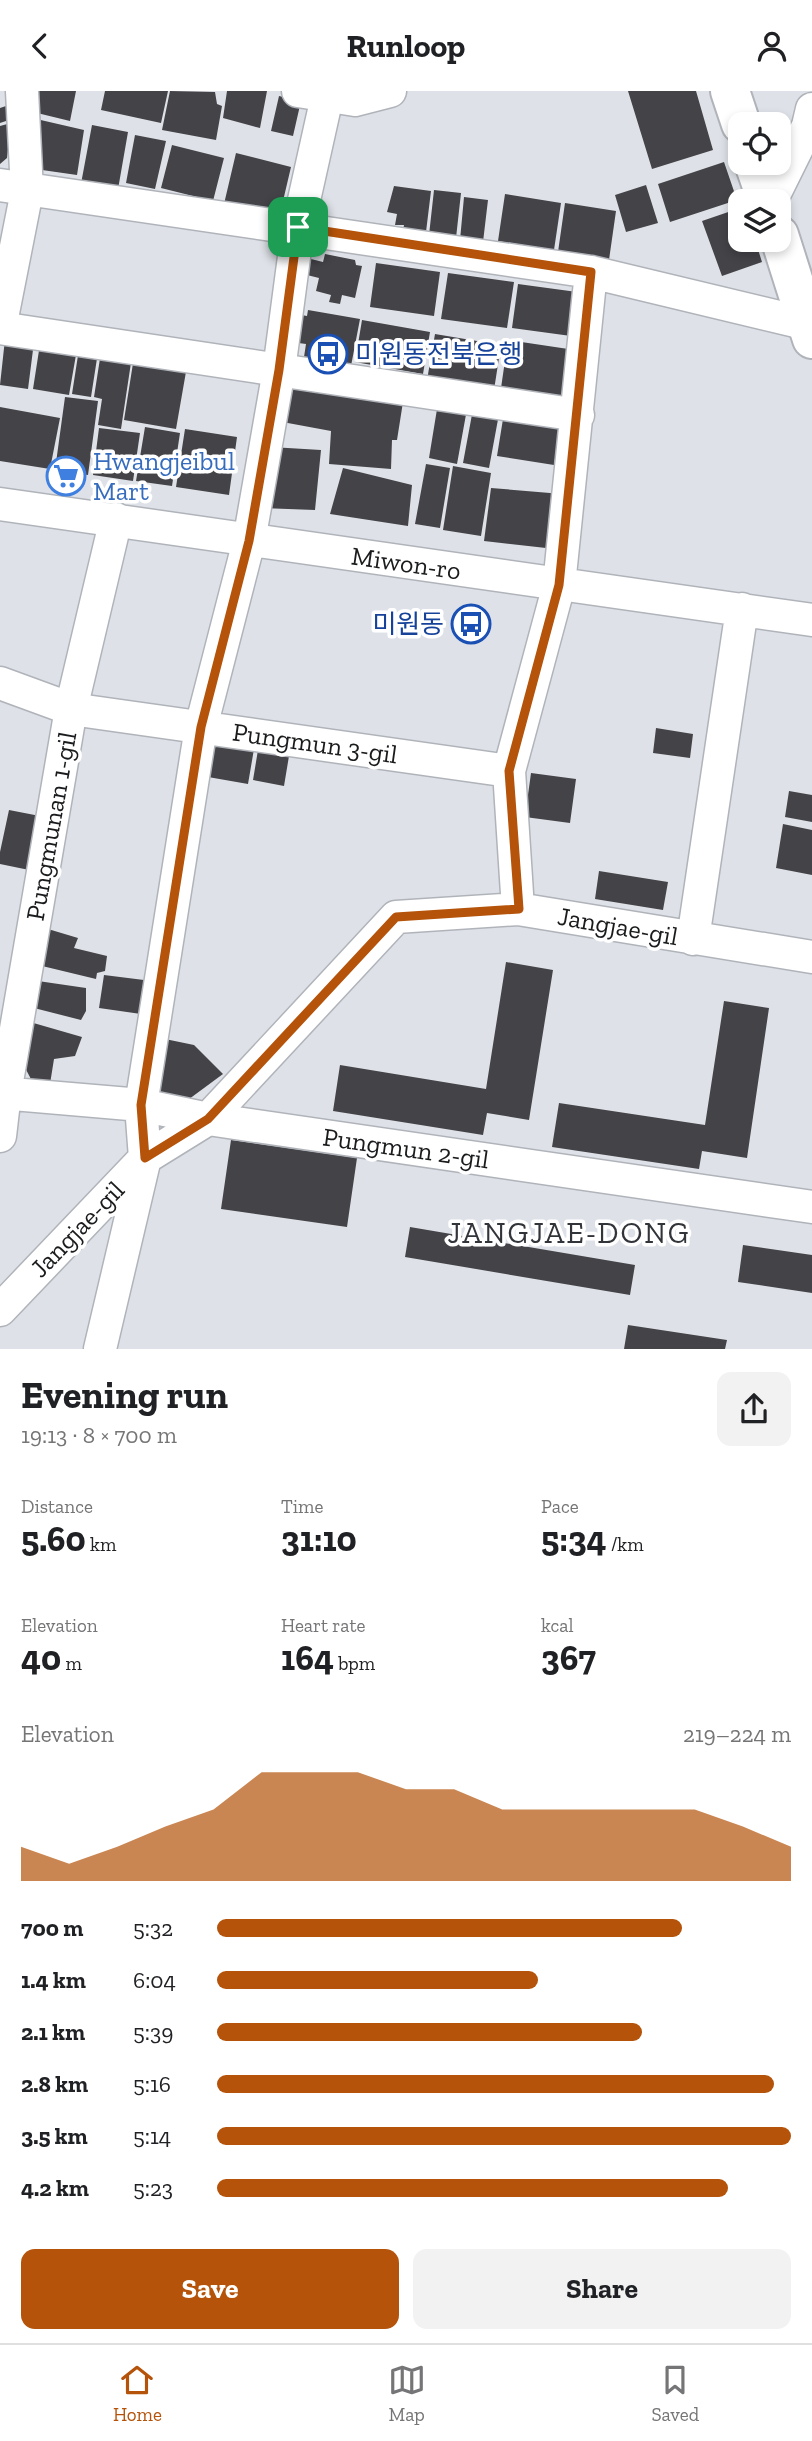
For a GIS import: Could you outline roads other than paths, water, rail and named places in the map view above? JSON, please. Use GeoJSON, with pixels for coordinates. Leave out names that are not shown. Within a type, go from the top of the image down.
{"type":"FeatureCollection","features":[{"type":"Feature","properties":{"kind":"main road"},"geometry":{"type":"LineString","coordinates":[[730,91],[737,112]]}},
{"type":"Feature","properties":{"kind":"main road"},"geometry":{"type":"LineString","coordinates":[[785,252],[811,330]]}},
{"type":"Feature","properties":{"kind":"street"},"geometry":{"type":"LineString","coordinates":[[100,1349],[145,1158],[141,1105],[201,727],[249,541],[279,370],[298,227],[334,95],[390,91]]}},
{"type":"Feature","properties":{"kind":"street"},"geometry":{"type":"LineString","coordinates":[[14,96],[13,188],[0,328],[578,415]]}},
{"type":"Feature","properties":{"kind":"street"},"geometry":{"type":"LineString","coordinates":[[775,189],[808,126],[812,109]]}},
{"type":"Feature","properties":{"kind":"street"},"geometry":{"type":"LineString","coordinates":[[13,188],[298,227],[591,272],[811,330]]}},
{"type":"Feature","properties":{"kind":"street"},"geometry":{"type":"LineString","coordinates":[[519,909],[509,771],[559,585],[591,272]]}},
{"type":"Feature","properties":{"kind":"street","name":"Miwon-ro"},"geometry":{"type":"LineString","coordinates":[[0,504],[559,585],[808,616]]}},
{"type":"Feature","properties":{"kind":"street","name":"Pungmunan 1-gil"},"geometry":{"type":"LineString","coordinates":[[0,1136],[3,1093],[71,709],[116,519]]}},
{"type":"Feature","properties":{"kind":"street"},"geometry":{"type":"LineString","coordinates":[[693,939],[742,609]]}},
{"type":"Feature","properties":{"kind":"street","name":"Pungmun 3-gil"},"geometry":{"type":"LineString","coordinates":[[0,683],[71,709],[509,771]]}},
{"type":"Feature","properties":{"kind":"street","name":"Jangjae-gil"},"geometry":{"type":"LineString","coordinates":[[0,1310],[145,1158],[208,1119],[396,917],[519,909],[812,957]]}},
{"type":"Feature","properties":{"kind":"street","name":"Pungmun 2-gil"},"geometry":{"type":"LineString","coordinates":[[3,1093],[141,1105],[208,1119],[812,1207]]}},
{"type":"Feature","properties":{"kind":"place","name":"미원동전북은행"},"geometry":{"type":"Point","coordinates":[328,354]}},
{"type":"Feature","properties":{"kind":"place","name":"Hwangjeibul Mart"},"geometry":{"type":"Point","coordinates":[66,476]}},
{"type":"Feature","properties":{"kind":"place","name":"미원동"},"geometry":{"type":"Point","coordinates":[471,624]}},
{"type":"Feature","properties":{"kind":"district","name":"JANGJAE-DONG"},"geometry":{"type":"Point","coordinates":[569,1233]}}]}
